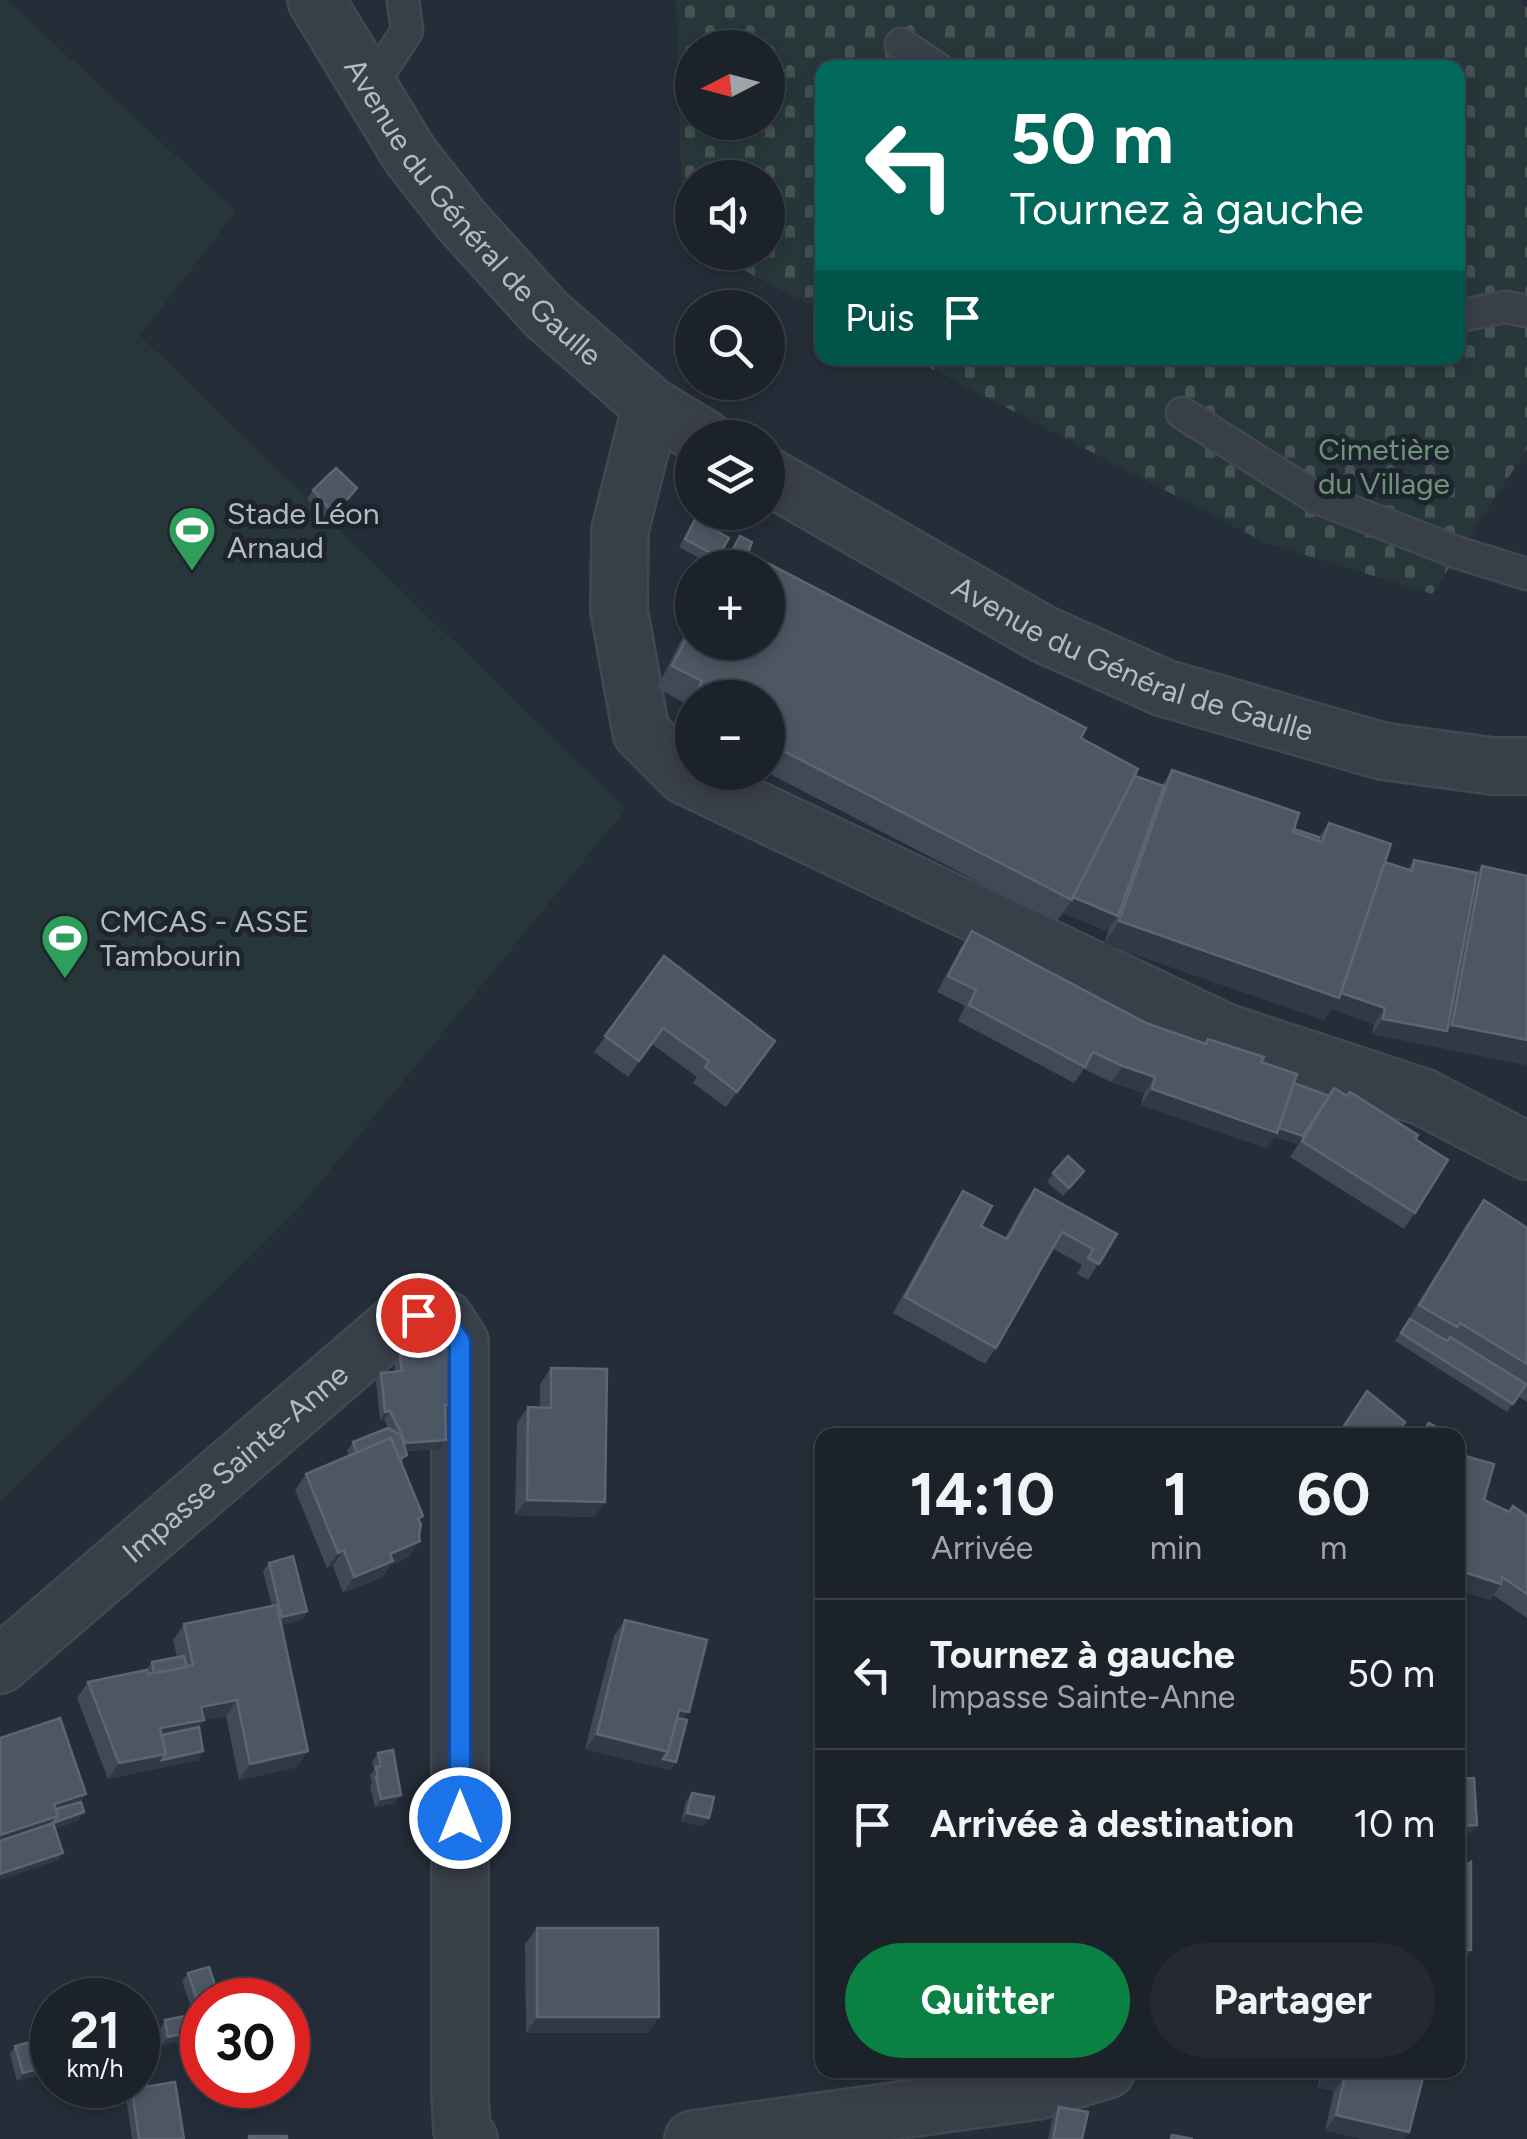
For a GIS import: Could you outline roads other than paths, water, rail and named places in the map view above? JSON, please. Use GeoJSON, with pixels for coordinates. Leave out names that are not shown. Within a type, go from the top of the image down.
{"type":"FeatureCollection","features":[{"type":"Feature","properties":{"kind":"street","name":"Avenue du Général de Gaulle"},"geometry":{"type":"LineString","coordinates":[[316,0],[410,155],[461,220],[546,314],[652,406],[675,420]]}},
{"type":"Feature","properties":{"kind":"street"},"geometry":{"type":"LineString","coordinates":[[652,406],[620,530],[619,610],[642,732],[684,776],[1225,1032],[1423,1097],[1527,1151]]}},
{"type":"Feature","properties":{"kind":"street","name":"Avenue du Général de Gaulle"},"geometry":{"type":"LineString","coordinates":[[785,486],[1043,634],[1164,688],[1382,751],[1492,766],[1527,766]]}},
{"type":"Feature","properties":{"kind":"street","name":"Impasse Sainte-Anne"},"geometry":{"type":"LineString","coordinates":[[0,1665],[398,1322],[418,1315],[445,1319],[460,1342],[460,2096],[462,2130],[468,2139]]}},
{"type":"Feature","properties":{"kind":"street"},"geometry":{"type":"LineString","coordinates":[[693,2139],[1037,2091],[1080,2078]]}},
{"type":"Feature","properties":{"kind":"lane"},"geometry":{"type":"LineString","coordinates":[[369,90],[407,31],[403,0]]}},
{"type":"Feature","properties":{"kind":"lane"},"geometry":{"type":"LineString","coordinates":[[901,44],[925,60]]}},
{"type":"Feature","properties":{"kind":"lane"},"geometry":{"type":"LineString","coordinates":[[1465,315],[1505,306],[1527,311]]}},
{"type":"Feature","properties":{"kind":"lane"},"geometry":{"type":"LineString","coordinates":[[1182,413],[1316,497],[1459,553],[1527,574]]}},
{"type":"Feature","properties":{"kind":"place","name":"Stade Léon Arnaud"},"geometry":{"type":"Point","coordinates":[192,572]}},
{"type":"Feature","properties":{"kind":"place","name":"CMCAS - ASSE Tambourin"},"geometry":{"type":"Point","coordinates":[65,980]}},
{"type":"Feature","properties":{"kind":"park label","name":"Cimetière du Village"},"geometry":{"type":"Point","coordinates":[1384,466]}}]}
